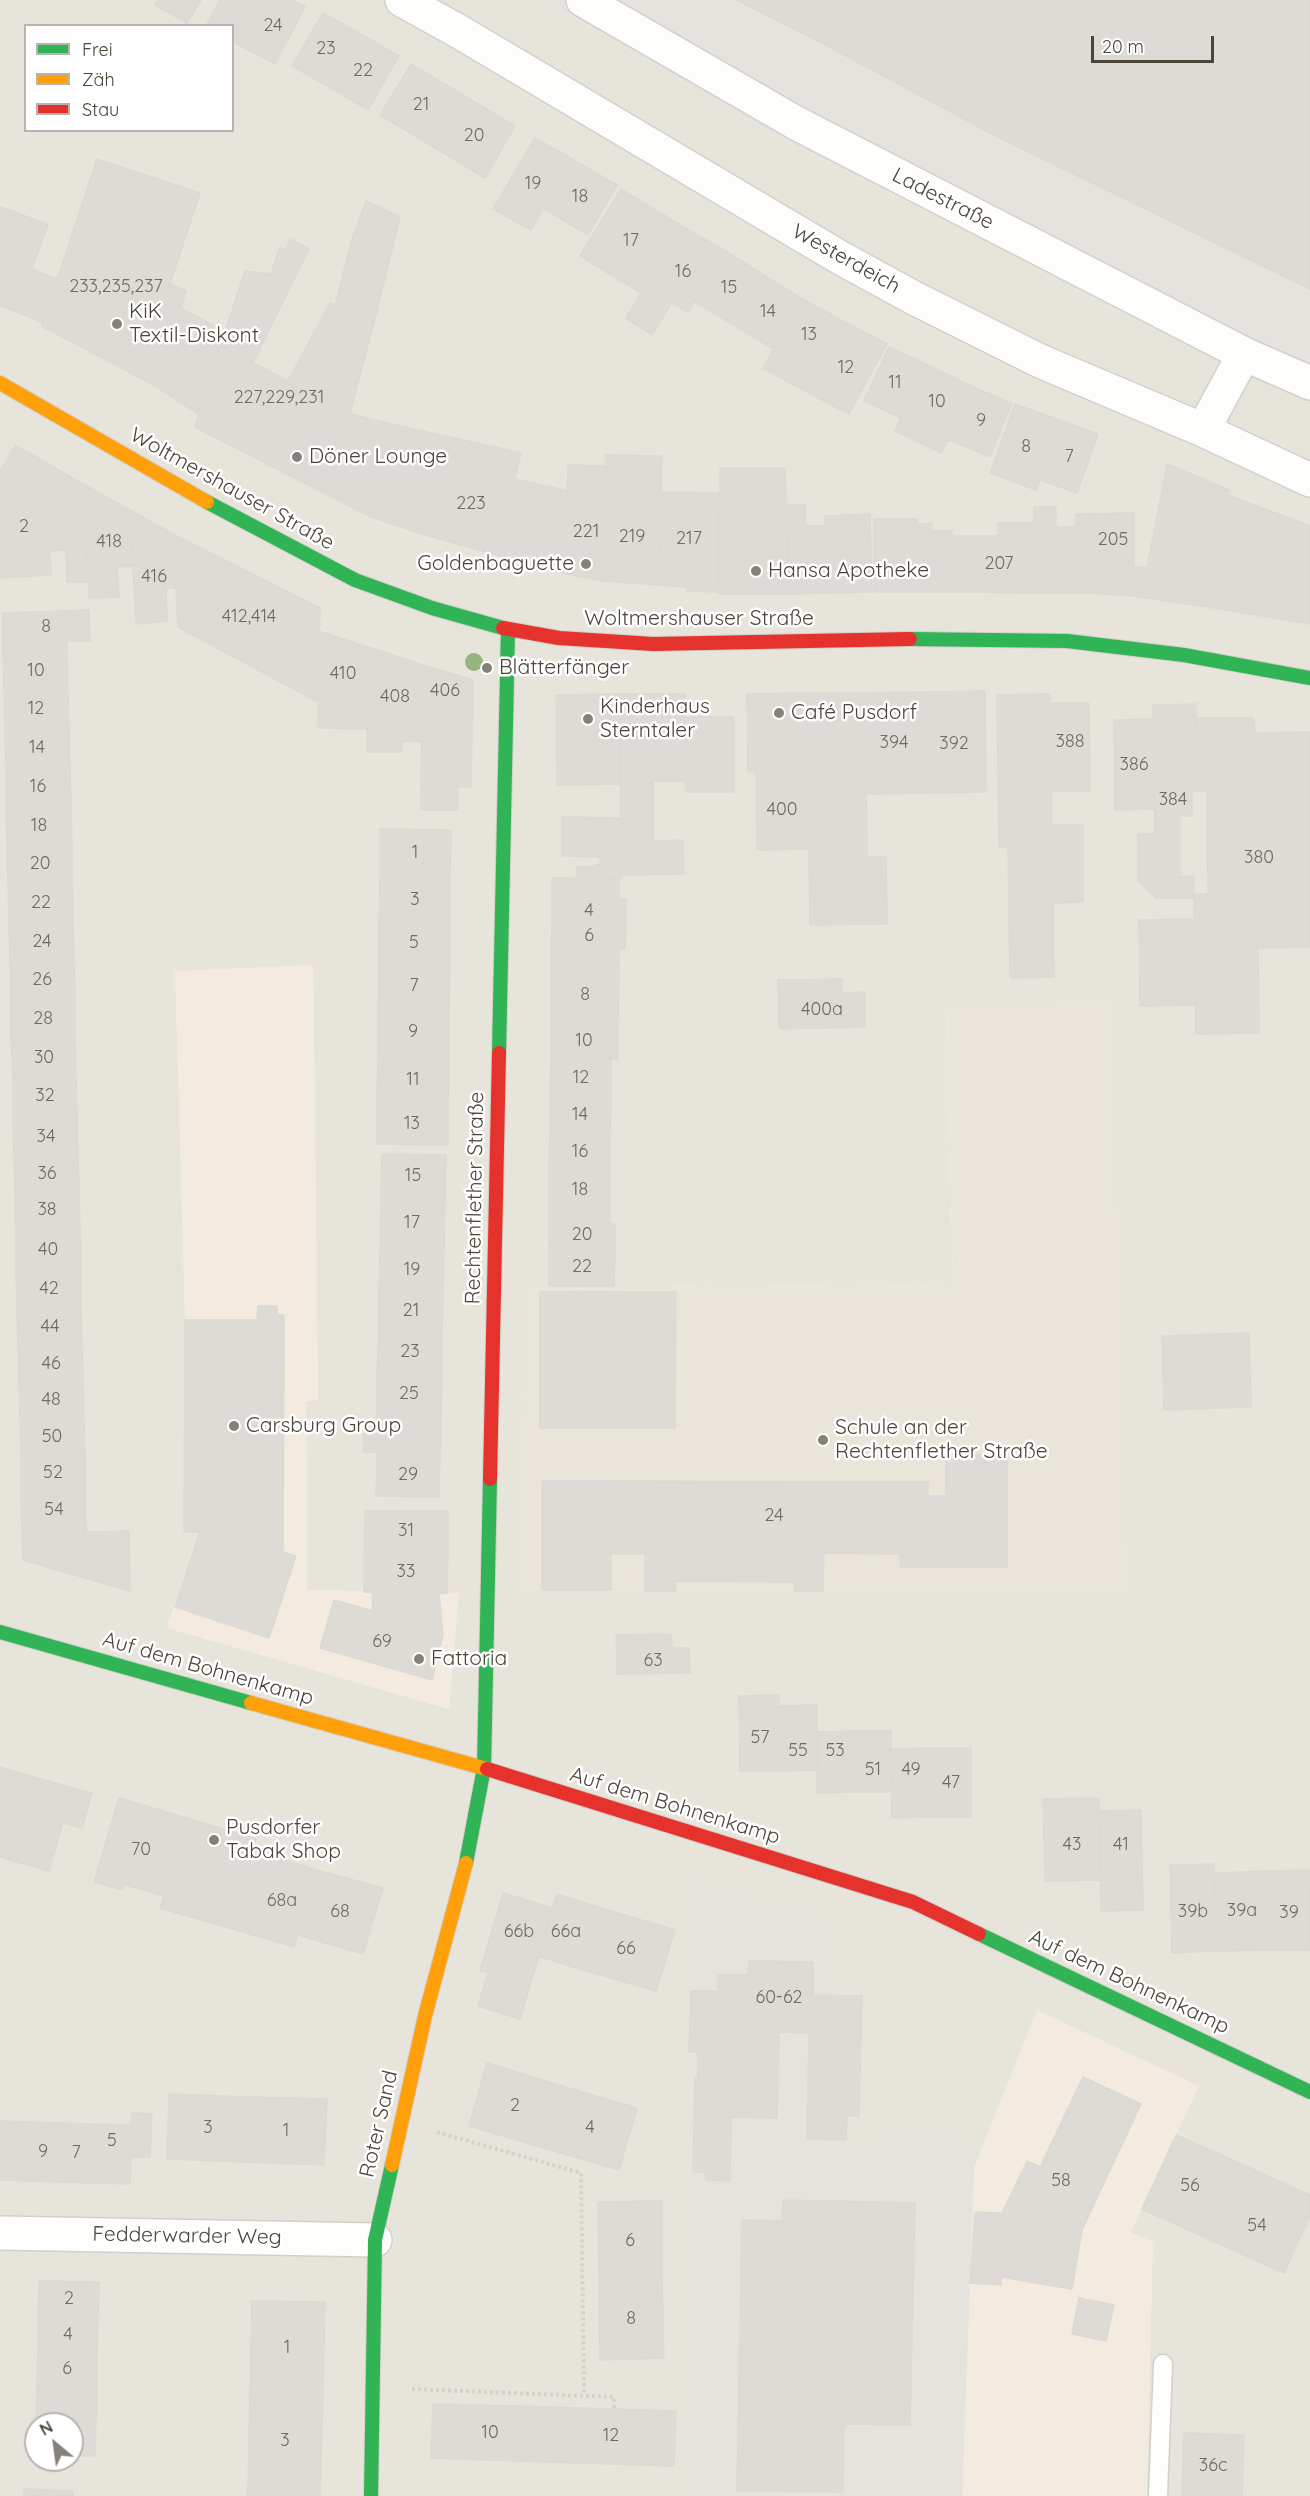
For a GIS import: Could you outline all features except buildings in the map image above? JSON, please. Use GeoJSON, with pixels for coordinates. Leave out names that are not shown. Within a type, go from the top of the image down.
{"type":"FeatureCollection","features":[{"type":"Feature","properties":{"kind":"street","name":"Westerdeich"},"geometry":{"type":"LineString","coordinates":[[402,0],[459,31],[828,251],[914,298],[1040,361],[1203,430],[1310,480]]}},
{"type":"Feature","properties":{"kind":"street","name":"Ladestraße"},"geometry":{"type":"LineString","coordinates":[[583,0],[796,123],[1244,354],[1310,384]]}},
{"type":"Feature","properties":{"kind":"street"},"geometry":{"type":"LineString","coordinates":[[1203,430],[1244,354]]}},
{"type":"Feature","properties":{"kind":"street","name":"Woltmershauser Straße"},"geometry":{"type":"LineString","coordinates":[[0,383],[197,496],[355,580],[432,608],[508,629],[559,638],[652,644],[874,639],[1068,641],[1184,655],[1310,678]]}},
{"type":"Feature","properties":{"kind":"street","name":"Rechtenflether Straße"},"geometry":{"type":"LineString","coordinates":[[484,1768],[508,629]]}},
{"type":"Feature","properties":{"kind":"street","name":"Auf dem Bohnenkamp"},"geometry":{"type":"LineString","coordinates":[[0,1632],[484,1768],[913,1902],[1310,2092]]}},
{"type":"Feature","properties":{"kind":"street","name":"Roter Sand"},"geometry":{"type":"LineString","coordinates":[[371,2496],[375,2240],[425,2016],[472,1841],[484,1768]]}},
{"type":"Feature","properties":{"kind":"street","name":"Fedderwarder Weg"},"geometry":{"type":"LineString","coordinates":[[0,2233],[375,2240]]}},
{"type":"Feature","properties":{"kind":"lane"},"geometry":{"type":"LineString","coordinates":[[1158,2496],[1163,2364]]}},
{"type":"Feature","properties":{"kind":"path"},"geometry":{"type":"LineString","coordinates":[[401,2121],[581,2174],[584,2395]]}},
{"type":"Feature","properties":{"kind":"path"},"geometry":{"type":"LineString","coordinates":[[373,2388],[614,2397],[614,2409]]}},
{"type":"Feature","properties":{"kind":"shaded area"},"geometry":{"type":"Polygon","coordinates":[[[0,0],[544,0],[779,138],[1231,360],[1310,394],[1310,2496],[0,2496],[0,0]],[[313,965],[185,1320],[184,1531],[200,1532],[167,1627],[449,1709],[458,1593],[307,1590],[306,1401],[318,1399],[313,965]],[[947,1008],[953,1285],[526,1289],[1125,1594],[947,1008]]]}},
{"type":"Feature","properties":{"kind":"shaded area"},"geometry":{"type":"Polygon","coordinates":[[[544,0],[1310,0],[1310,394],[1231,360],[779,138],[544,0]]]}},
{"type":"Feature","properties":{"kind":"shaded area"},"geometry":{"type":"Polygon","coordinates":[[[313,965],[318,1400],[306,1401],[307,1590],[459,1593],[449,1709],[167,1628],[200,1532],[184,1532],[185,1320],[175,971],[313,965]]]}},
{"type":"Feature","properties":{"kind":"shaded area","name":"Schule an der Rechtenflether Straße"},"geometry":{"type":"Polygon","coordinates":[[[1111,1002],[1125,1594],[523,1592],[525,1289],[953,1285],[947,1008],[1111,1002]]]}},
{"type":"Feature","properties":{"kind":"shaded area"},"geometry":{"type":"Polygon","coordinates":[[[691,1880],[833,1925],[834,2142],[956,2139],[979,2154],[974,2167],[962,2496],[697,2496],[691,1880]]]}},
{"type":"Feature","properties":{"kind":"shaded area"},"geometry":{"type":"Polygon","coordinates":[[[1037,2010],[1199,2086],[1131,2232],[1153,2242],[1147,2496],[962,2496],[974,2167],[1037,2010]]]}},
{"type":"Feature","properties":{"kind":"traffic: fast"},"geometry":{"type":"LineString","coordinates":[[207,502],[355,580],[432,608],[503,628]]}},
{"type":"Feature","properties":{"kind":"traffic: fast"},"geometry":{"type":"LineString","coordinates":[[499,1053],[508,629]]}},
{"type":"Feature","properties":{"kind":"traffic: fast"},"geometry":{"type":"LineString","coordinates":[[910,639],[1067,641],[1184,655],[1310,678]]}},
{"type":"Feature","properties":{"kind":"traffic: fast"},"geometry":{"type":"LineString","coordinates":[[466,1863],[484,1768],[490,1479]]}},
{"type":"Feature","properties":{"kind":"traffic: fast"},"geometry":{"type":"LineString","coordinates":[[0,1632],[251,1703]]}},
{"type":"Feature","properties":{"kind":"traffic: fast"},"geometry":{"type":"LineString","coordinates":[[979,1934],[1310,2092]]}},
{"type":"Feature","properties":{"kind":"traffic: fast"},"geometry":{"type":"LineString","coordinates":[[371,2496],[375,2240],[392,2165]]}},
{"type":"Feature","properties":{"kind":"traffic: slow"},"geometry":{"type":"LineString","coordinates":[[0,383],[207,502]]}},
{"type":"Feature","properties":{"kind":"traffic: slow"},"geometry":{"type":"LineString","coordinates":[[251,1703],[487,1769]]}},
{"type":"Feature","properties":{"kind":"traffic: slow"},"geometry":{"type":"LineString","coordinates":[[392,2165],[425,2016],[466,1863]]}},
{"type":"Feature","properties":{"kind":"traffic: jam"},"geometry":{"type":"LineString","coordinates":[[503,628],[559,638],[653,644],[910,639]]}},
{"type":"Feature","properties":{"kind":"traffic: jam"},"geometry":{"type":"LineString","coordinates":[[490,1479],[499,1053]]}},
{"type":"Feature","properties":{"kind":"traffic: jam"},"geometry":{"type":"LineString","coordinates":[[487,1769],[913,1902],[979,1934]]}},
{"type":"Feature","properties":{"kind":"place","name":"KiK Textil-Diskont"},"geometry":{"type":"Point","coordinates":[117,324]}},
{"type":"Feature","properties":{"kind":"place","name":"Döner Lounge"},"geometry":{"type":"Point","coordinates":[297,457]}},
{"type":"Feature","properties":{"kind":"place","name":"Goldenbaguette"},"geometry":{"type":"Point","coordinates":[586,564]}},
{"type":"Feature","properties":{"kind":"place","name":"Hansa Apotheke"},"geometry":{"type":"Point","coordinates":[756,571]}},
{"type":"Feature","properties":{"kind":"place","name":"Blätterfänger"},"geometry":{"type":"Point","coordinates":[487,668]}},
{"type":"Feature","properties":{"kind":"place","name":"Café Pusdorf"},"geometry":{"type":"Point","coordinates":[779,713]}},
{"type":"Feature","properties":{"kind":"place","name":"Kinderhaus Sterntaler"},"geometry":{"type":"Point","coordinates":[588,719]}},
{"type":"Feature","properties":{"kind":"place","name":"Carsburg Group"},"geometry":{"type":"Point","coordinates":[234,1426]}},
{"type":"Feature","properties":{"kind":"place","name":"Schule an der Rechtenflether Straße"},"geometry":{"type":"Point","coordinates":[823,1440]}},
{"type":"Feature","properties":{"kind":"place","name":"Fattoria"},"geometry":{"type":"Point","coordinates":[419,1659]}},
{"type":"Feature","properties":{"kind":"place","name":"Pusdorfer Tabak Shop"},"geometry":{"type":"Point","coordinates":[214,1840]}}]}
